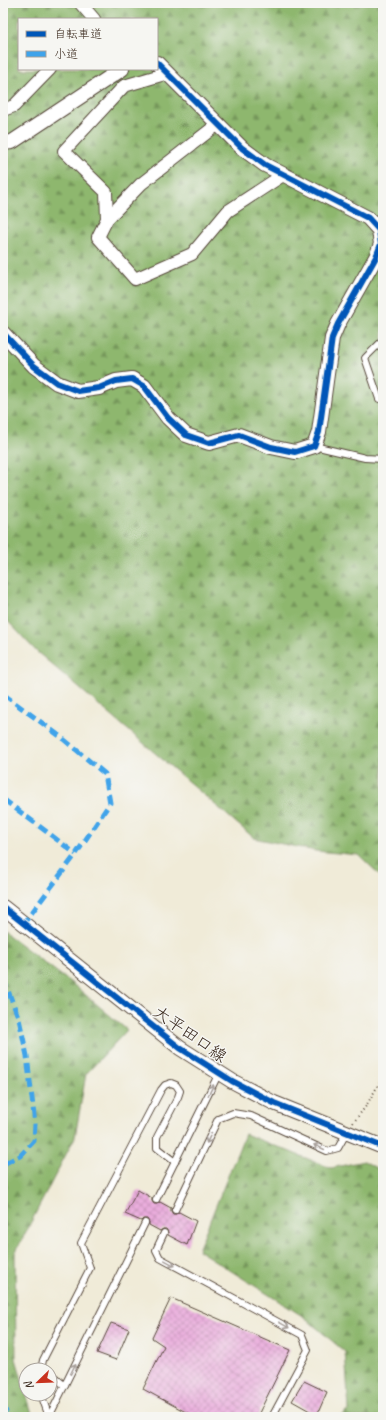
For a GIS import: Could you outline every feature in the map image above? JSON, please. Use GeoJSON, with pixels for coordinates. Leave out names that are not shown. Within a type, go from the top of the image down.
{"type":"FeatureCollection","features":[{"type":"Feature","properties":{"kind":"street"},"geometry":{"type":"LineString","coordinates":[[80,3],[93,18]]}},
{"type":"Feature","properties":{"kind":"street"},"geometry":{"type":"LineString","coordinates":[[3,333],[34,366],[58,383],[78,391],[99,388],[116,381],[132,379],[144,386],[168,418],[186,436],[209,443],[239,435],[271,447],[295,452],[314,446],[319,432],[332,338],[338,324],[376,257],[381,244],[378,230],[368,218],[265,165],[242,148],[158,64]]}},
{"type":"Feature","properties":{"kind":"street"},"geometry":{"type":"LineString","coordinates":[[3,110],[14,106],[49,70]]}},
{"type":"Feature","properties":{"kind":"street"},"geometry":{"type":"LineString","coordinates":[[3,143],[12,142],[120,70]]}},
{"type":"Feature","properties":{"kind":"street"},"geometry":{"type":"LineString","coordinates":[[107,219],[106,192],[64,151],[124,86],[168,73]]}},
{"type":"Feature","properties":{"kind":"street"},"geometry":{"type":"LineString","coordinates":[[218,124],[141,184],[107,219],[98,237],[135,279],[192,254],[228,210],[284,175]]}},
{"type":"Feature","properties":{"kind":"street","name":"大平田口線"},"geometry":{"type":"LineString","coordinates":[[3,907],[180,1048],[219,1073],[274,1104],[383,1147]]}},
{"type":"Feature","properties":{"kind":"lane"},"geometry":{"type":"LineString","coordinates":[[383,340],[365,358],[379,399],[383,399]]}},
{"type":"Feature","properties":{"kind":"lane"},"geometry":{"type":"LineString","coordinates":[[314,446],[365,458],[383,459]]}},
{"type":"Feature","properties":{"kind":"lane"},"geometry":{"type":"LineString","coordinates":[[156,1200],[219,1073]]}},
{"type":"Feature","properties":{"kind":"lane"},"geometry":{"type":"LineString","coordinates":[[43,1360],[90,1268],[81,1243],[161,1090],[165,1085],[171,1083],[176,1085],[180,1091],[157,1138],[158,1148],[175,1162]]}},
{"type":"Feature","properties":{"kind":"lane"},"geometry":{"type":"LineString","coordinates":[[175,1210],[218,1118],[233,1113],[251,1116],[327,1152],[338,1148],[347,1132]]}},
{"type":"Feature","properties":{"kind":"lane"},"geometry":{"type":"LineString","coordinates":[[49,1417],[145,1224]]}},
{"type":"Feature","properties":{"kind":"lane"},"geometry":{"type":"LineString","coordinates":[[164,1233],[156,1250],[160,1258],[302,1335],[308,1350],[272,1417]]}},
{"type":"Feature","properties":{"kind":"lane"},"geometry":{"type":"LineString","coordinates":[[58,1380],[65,1386]]}},
{"type":"Feature","properties":{"kind":"lane"},"geometry":{"type":"LineString","coordinates":[[44,1402],[49,1417]]}},
{"type":"Feature","properties":{"kind":"path"},"geometry":{"type":"LineString","coordinates":[[347,1132],[366,1106],[383,1077]]}},
{"type":"Feature","properties":{"kind":"green space"},"geometry":{"type":"Polygon","coordinates":[[[3,3],[383,3],[383,878],[359,855],[316,851],[254,838],[36,651],[3,616],[3,3]]]}},
{"type":"Feature","properties":{"kind":"green space"},"geometry":{"type":"Polygon","coordinates":[[[3,931],[74,985],[127,1030],[86,1074],[75,1137],[15,1253],[18,1402],[29,1402],[33,1417],[3,1417],[3,931]]]}},
{"type":"Feature","properties":{"kind":"green space"},"geometry":{"type":"Polygon","coordinates":[[[245,1134],[331,1168],[364,1161],[383,1172],[383,1417],[339,1417],[349,1410],[345,1352],[304,1317],[198,1250],[245,1134]]]}},
{"type":"Feature","properties":{"kind":"building"},"geometry":{"type":"Polygon","coordinates":[[[138,1190],[152,1198],[154,1204],[160,1202],[171,1208],[173,1214],[179,1212],[196,1221],[187,1245],[168,1235],[166,1229],[160,1231],[149,1225],[147,1219],[143,1219],[141,1221],[125,1214],[138,1190]]]}},
{"type":"Feature","properties":{"kind":"building"},"geometry":{"type":"Polygon","coordinates":[[[171,1298],[290,1350],[257,1417],[195,1417],[143,1389],[164,1346],[152,1338],[171,1298]]]}},
{"type":"Feature","properties":{"kind":"building"},"geometry":{"type":"Polygon","coordinates":[[[111,1323],[129,1329],[116,1360],[97,1353],[111,1323]]]}},
{"type":"Feature","properties":{"kind":"building"},"geometry":{"type":"Polygon","coordinates":[[[304,1381],[327,1392],[317,1415],[292,1401],[304,1381]]]}},
{"type":"Feature","properties":{"kind":"marked path"},"geometry":{"type":"LineString","coordinates":[[3,694],[61,737],[105,774],[110,803],[76,854],[24,923]]}},
{"type":"Feature","properties":{"kind":"marked path"},"geometry":{"type":"LineString","coordinates":[[3,799],[76,854]]}},
{"type":"Feature","properties":{"kind":"marked path"},"geometry":{"type":"LineString","coordinates":[[3,978],[19,1019],[27,1056],[35,1124],[34,1141],[20,1156],[3,1164]]}},
{"type":"Feature","properties":{"kind":"marked path"},"geometry":{"type":"LineString","coordinates":[[3,1403],[6,1417]]}},
{"type":"Feature","properties":{"kind":"cycle path"},"geometry":{"type":"LineString","coordinates":[[3,333],[34,366],[57,383],[78,391],[99,388],[116,381],[132,379],[144,386],[168,418],[186,435],[209,443],[239,435],[271,447],[295,452],[314,446],[319,432],[332,338],[338,324],[376,257],[381,244],[379,230],[368,218],[265,165],[242,148],[158,64]]}},
{"type":"Feature","properties":{"kind":"cycle path"},"geometry":{"type":"LineString","coordinates":[[3,907],[180,1048],[232,1081],[274,1103],[383,1147]]}}]}
